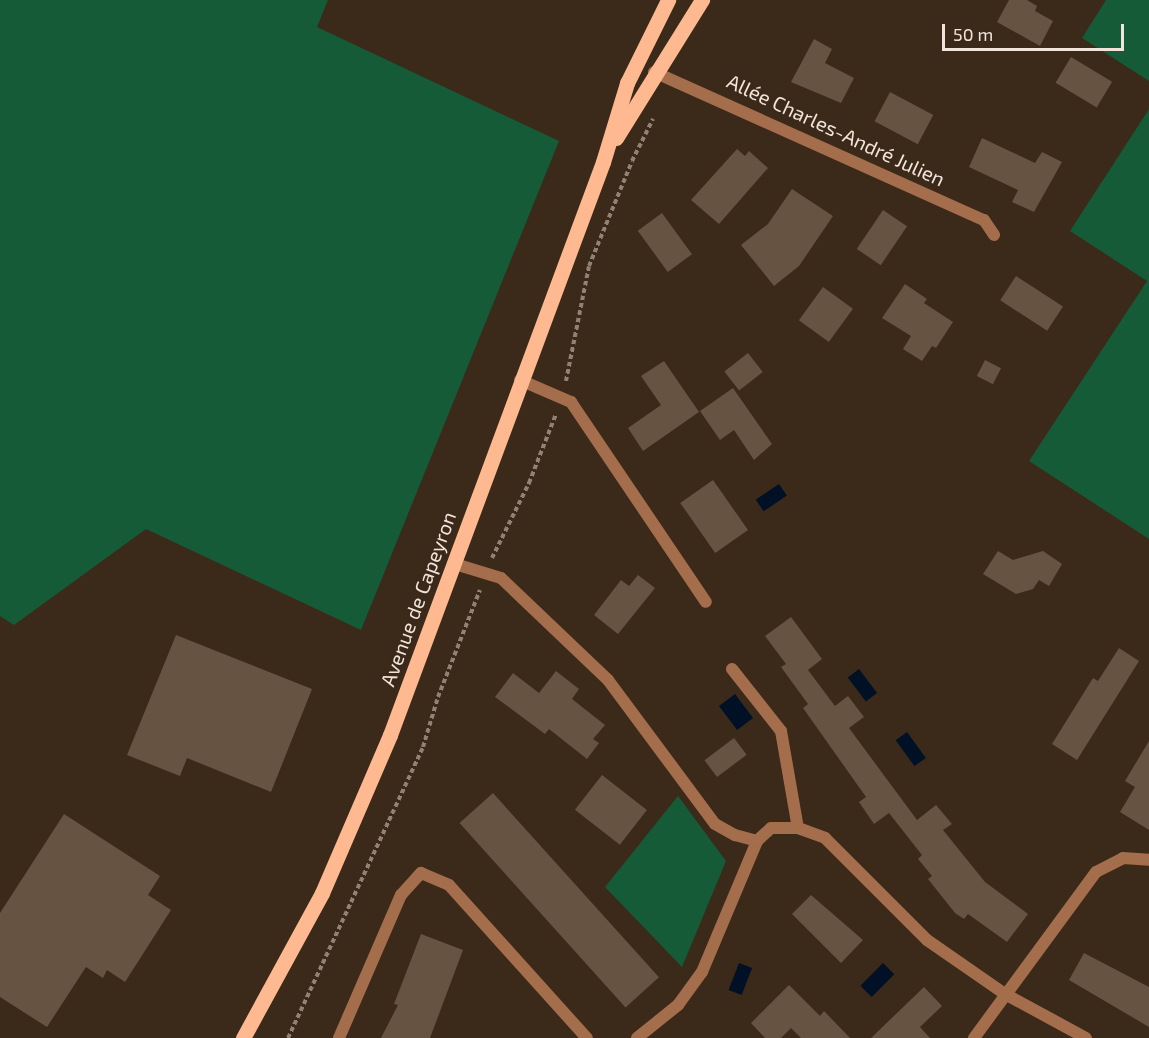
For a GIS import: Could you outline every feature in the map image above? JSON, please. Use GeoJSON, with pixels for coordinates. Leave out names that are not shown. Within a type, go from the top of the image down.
{"type":"FeatureCollection","features":[{"type":"Feature","properties":{"kind":"main road","name":"Avenue de Capeyron"},"geometry":{"type":"LineString","coordinates":[[243,1038],[322,893],[390,735],[455,564],[520,380],[603,162],[627,83],[668,0]]}},
{"type":"Feature","properties":{"kind":"main road","name":"Avenue de Capeyron"},"geometry":{"type":"LineString","coordinates":[[603,162],[654,72],[702,0]]}},
{"type":"Feature","properties":{"kind":"street","name":"Allée Charles-André Julien"},"geometry":{"type":"LineString","coordinates":[[654,72],[984,220],[994,235]]}},
{"type":"Feature","properties":{"kind":"street"},"geometry":{"type":"LineString","coordinates":[[520,380],[571,402],[706,602]]}},
{"type":"Feature","properties":{"kind":"street"},"geometry":{"type":"LineString","coordinates":[[455,564],[501,578],[608,680],[715,824],[735,835],[757,840]]}},
{"type":"Feature","properties":{"kind":"street"},"geometry":{"type":"LineString","coordinates":[[732,669],[781,731],[798,828]]}},
{"type":"Feature","properties":{"kind":"street"},"geometry":{"type":"LineString","coordinates":[[637,1038],[678,1005],[702,972],[757,840],[771,828],[798,828],[825,838],[927,940],[1005,994],[1086,1038]]}},
{"type":"Feature","properties":{"kind":"street"},"geometry":{"type":"LineString","coordinates":[[974,1038],[1096,872],[1123,858],[1149,860]]}},
{"type":"Feature","properties":{"kind":"street"},"geometry":{"type":"LineString","coordinates":[[339,1038],[401,896],[421,873],[449,885],[587,1038]]}},
{"type":"Feature","properties":{"kind":"green space"},"geometry":{"type":"Polygon","coordinates":[[[0,0],[328,0],[317,27],[559,141],[361,630],[146,529],[14,625],[0,616],[0,0]]]}},
{"type":"Feature","properties":{"kind":"green space"},"geometry":{"type":"Polygon","coordinates":[[[1106,0],[1149,0],[1149,81],[1082,38],[1106,0]]]}},
{"type":"Feature","properties":{"kind":"green space"},"geometry":{"type":"Polygon","coordinates":[[[1149,109],[1149,539],[1029,461],[1147,281],[1070,231],[1149,109]]]}},
{"type":"Feature","properties":{"kind":"green space"},"geometry":{"type":"Polygon","coordinates":[[[678,796],[726,861],[682,967],[605,887],[678,796]]]}},
{"type":"Feature","properties":{"kind":"water"},"geometry":{"type":"Polygon","coordinates":[[[779,484],[787,496],[764,511],[756,500],[779,484]]]}},
{"type":"Feature","properties":{"kind":"water"},"geometry":{"type":"Polygon","coordinates":[[[859,669],[877,693],[866,701],[848,677],[859,669]]]}},
{"type":"Feature","properties":{"kind":"water"},"geometry":{"type":"Polygon","coordinates":[[[735,694],[753,718],[737,730],[719,706],[735,694]]]}},
{"type":"Feature","properties":{"kind":"water"},"geometry":{"type":"Polygon","coordinates":[[[907,732],[926,758],[914,766],[896,740],[907,732]]]}},
{"type":"Feature","properties":{"kind":"water"},"geometry":{"type":"Polygon","coordinates":[[[739,963],[752,968],[742,995],[729,990],[739,963]]]}},
{"type":"Feature","properties":{"kind":"water"},"geometry":{"type":"Polygon","coordinates":[[[883,963],[894,974],[872,997],[860,986],[883,963]]]}},
{"type":"Feature","properties":{"kind":"building"},"geometry":{"type":"Polygon","coordinates":[[[1009,0],[1027,0],[1037,6],[1035,11],[1053,21],[1040,46],[997,22],[1009,0]]]}},
{"type":"Feature","properties":{"kind":"building"},"geometry":{"type":"Polygon","coordinates":[[[814,39],[832,49],[825,63],[854,78],[841,103],[791,82],[814,39]]]}},
{"type":"Feature","properties":{"kind":"building"},"geometry":{"type":"Polygon","coordinates":[[[1071,57],[1112,82],[1097,107],[1056,83],[1071,57]]]}},
{"type":"Feature","properties":{"kind":"building"},"geometry":{"type":"Polygon","coordinates":[[[890,92],[933,115],[918,144],[875,121],[890,92]]]}},
{"type":"Feature","properties":{"kind":"building"},"geometry":{"type":"Polygon","coordinates":[[[982,138],[1035,163],[1042,152],[1062,162],[1034,212],[1012,202],[1018,190],[969,167],[982,138]]]}},
{"type":"Feature","properties":{"kind":"building"},"geometry":{"type":"Polygon","coordinates":[[[737,149],[745,156],[749,151],[768,168],[719,224],[691,200],[737,149]]]}},
{"type":"Feature","properties":{"kind":"building"},"geometry":{"type":"Polygon","coordinates":[[[792,189],[833,216],[799,266],[774,286],[741,245],[768,224],[792,189]]]}},
{"type":"Feature","properties":{"kind":"building"},"geometry":{"type":"Polygon","coordinates":[[[883,210],[907,226],[881,265],[857,249],[883,210]]]}},
{"type":"Feature","properties":{"kind":"building"},"geometry":{"type":"Polygon","coordinates":[[[662,213],[692,254],[668,272],[638,231],[662,213]]]}},
{"type":"Feature","properties":{"kind":"building"},"geometry":{"type":"Polygon","coordinates":[[[1016,276],[1063,306],[1047,331],[1000,300],[1016,276]]]}},
{"type":"Feature","properties":{"kind":"building"},"geometry":{"type":"Polygon","coordinates":[[[905,284],[927,299],[924,303],[953,322],[936,348],[932,346],[922,361],[903,349],[911,336],[882,318],[905,284]]]}},
{"type":"Feature","properties":{"kind":"building"},"geometry":{"type":"Polygon","coordinates":[[[823,287],[853,309],[829,342],[799,320],[823,287]]]}},
{"type":"Feature","properties":{"kind":"building"},"geometry":{"type":"Polygon","coordinates":[[[748,353],[763,372],[739,390],[724,371],[748,353]]]}},
{"type":"Feature","properties":{"kind":"building"},"geometry":{"type":"Polygon","coordinates":[[[985,360],[1001,368],[993,384],[977,376],[985,360]]]}},
{"type":"Feature","properties":{"kind":"building"},"geometry":{"type":"Polygon","coordinates":[[[664,361],[699,412],[643,451],[628,428],[661,405],[641,376],[664,361]]]}},
{"type":"Feature","properties":{"kind":"building"},"geometry":{"type":"Polygon","coordinates":[[[733,388],[772,444],[754,460],[734,430],[720,440],[700,411],[733,388]]]}},
{"type":"Feature","properties":{"kind":"building"},"geometry":{"type":"Polygon","coordinates":[[[713,480],[748,530],[715,553],[680,503],[713,480]]]}},
{"type":"Feature","properties":{"kind":"building"},"geometry":{"type":"Polygon","coordinates":[[[998,551],[1013,560],[1043,551],[1062,564],[1049,586],[1039,580],[1033,589],[1016,594],[983,574],[998,551]]]}},
{"type":"Feature","properties":{"kind":"building"},"geometry":{"type":"Polygon","coordinates":[[[638,575],[655,588],[618,634],[594,615],[621,580],[629,586],[638,575]]]}},
{"type":"Feature","properties":{"kind":"building"},"geometry":{"type":"Polygon","coordinates":[[[791,617],[822,659],[808,670],[835,706],[848,696],[864,717],[849,728],[917,820],[936,805],[952,824],[943,830],[985,882],[1028,914],[1007,942],[968,914],[964,919],[955,913],[928,879],[932,876],[918,859],[922,855],[889,813],[874,824],[859,802],[866,797],[803,708],[808,704],[781,667],[786,664],[765,636],[791,617]]]}},
{"type":"Feature","properties":{"kind":"building"},"geometry":{"type":"Polygon","coordinates":[[[176,635],[312,689],[271,792],[187,758],[180,776],[127,755],[176,635]]]}},
{"type":"Feature","properties":{"kind":"building"},"geometry":{"type":"Polygon","coordinates":[[[1119,648],[1139,661],[1077,760],[1052,744],[1093,678],[1098,681],[1119,648]]]}},
{"type":"Feature","properties":{"kind":"building"},"geometry":{"type":"Polygon","coordinates":[[[556,671],[579,689],[572,699],[605,725],[593,739],[599,743],[587,759],[549,729],[545,734],[495,697],[513,673],[539,693],[556,671]]]}},
{"type":"Feature","properties":{"kind":"building"},"geometry":{"type":"Polygon","coordinates":[[[734,738],[747,755],[717,777],[704,760],[734,738]]]}},
{"type":"Feature","properties":{"kind":"building"},"geometry":{"type":"Polygon","coordinates":[[[1149,741],[1149,830],[1120,812],[1135,787],[1125,781],[1149,741]]]}},
{"type":"Feature","properties":{"kind":"building"},"geometry":{"type":"Polygon","coordinates":[[[602,775],[647,810],[620,845],[575,810],[602,775]]]}},
{"type":"Feature","properties":{"kind":"building"},"geometry":{"type":"Polygon","coordinates":[[[493,793],[659,977],[626,1007],[460,823],[493,793]]]}},
{"type":"Feature","properties":{"kind":"building"},"geometry":{"type":"Polygon","coordinates":[[[64,814],[160,876],[148,895],[171,910],[125,982],[107,970],[103,978],[86,967],[47,1027],[0,997],[0,913],[64,814]]]}},
{"type":"Feature","properties":{"kind":"building"},"geometry":{"type":"Polygon","coordinates":[[[811,895],[863,940],[841,963],[792,914],[811,895]]]}},
{"type":"Feature","properties":{"kind":"building"},"geometry":{"type":"Polygon","coordinates":[[[421,934],[463,950],[430,1038],[381,1038],[398,1005],[394,1004],[421,934]]]}},
{"type":"Feature","properties":{"kind":"building"},"geometry":{"type":"Polygon","coordinates":[[[1084,953],[1149,987],[1149,1027],[1069,980],[1084,953]]]}},
{"type":"Feature","properties":{"kind":"building"},"geometry":{"type":"Polygon","coordinates":[[[789,985],[820,1016],[824,1011],[850,1038],[801,1038],[791,1028],[781,1038],[765,1038],[751,1023],[789,985]]]}},
{"type":"Feature","properties":{"kind":"building"},"geometry":{"type":"Polygon","coordinates":[[[924,987],[942,1006],[920,1027],[930,1038],[871,1038],[924,987]]]}}]}
